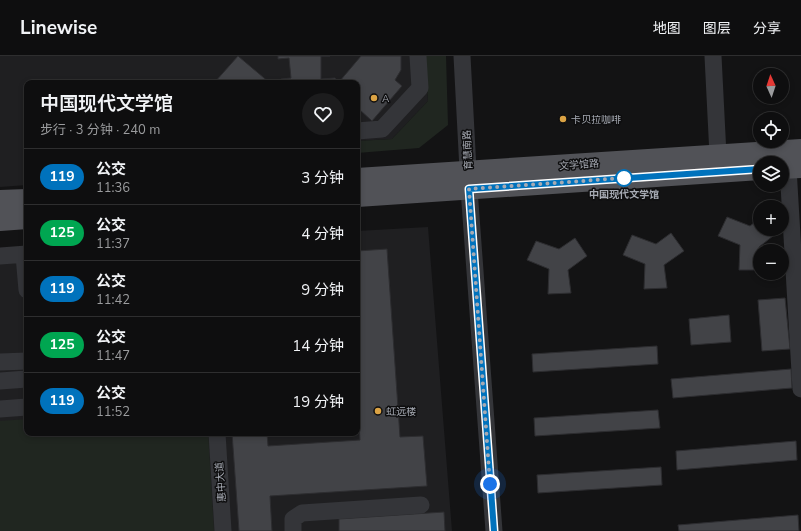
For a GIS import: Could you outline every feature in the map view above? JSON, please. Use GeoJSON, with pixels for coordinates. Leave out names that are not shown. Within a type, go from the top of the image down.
{"type":"FeatureCollection","features":[{"type":"Feature","properties":{"kind":"main road","name":"文学馆路"},"geometry":{"type":"LineString","coordinates":[[360,196],[468,180],[718,155],[801,150]]}},
{"type":"Feature","properties":{"kind":"main road","name":"文学馆路"},"geometry":{"type":"LineString","coordinates":[[360,178],[468,180],[753,170]]}},
{"type":"Feature","properties":{"kind":"main road"},"geometry":{"type":"LineString","coordinates":[[0,202],[24,200]]}},
{"type":"Feature","properties":{"kind":"main road"},"geometry":{"type":"LineString","coordinates":[[0,220],[24,218]]}},
{"type":"Feature","properties":{"kind":"street"},"geometry":{"type":"LineString","coordinates":[[360,131],[382,129],[420,88],[418,56]]}},
{"type":"Feature","properties":{"kind":"street","name":"育慧南路"},"geometry":{"type":"LineString","coordinates":[[462,56],[468,180],[494,531]]}},
{"type":"Feature","properties":{"kind":"street"},"geometry":{"type":"LineString","coordinates":[[713,56],[718,155]]}},
{"type":"Feature","properties":{"kind":"street"},"geometry":{"type":"LineString","coordinates":[[790,168],[801,389]]}},
{"type":"Feature","properties":{"kind":"street"},"geometry":{"type":"LineString","coordinates":[[0,256],[24,255]]}},
{"type":"Feature","properties":{"kind":"street"},"geometry":{"type":"LineString","coordinates":[[0,362],[24,361]]}},
{"type":"Feature","properties":{"kind":"street"},"geometry":{"type":"LineString","coordinates":[[0,381],[24,379]]}},
{"type":"Feature","properties":{"kind":"street"},"geometry":{"type":"LineString","coordinates":[[0,409],[24,407]]}},
{"type":"Feature","properties":{"kind":"street","name":"惠中大道"},"geometry":{"type":"LineString","coordinates":[[217,436],[223,531]]}},
{"type":"Feature","properties":{"kind":"street"},"geometry":{"type":"LineString","coordinates":[[293,531],[294,519],[302,513],[421,505]]}},
{"type":"Feature","properties":{"kind":"shaded area"},"geometry":{"type":"Polygon","coordinates":[[[0,56],[425,56],[428,101],[392,139],[360,141],[360,80],[24,80],[24,185],[0,187],[0,56]]]}},
{"type":"Feature","properties":{"kind":"shaded area"},"geometry":{"type":"Polygon","coordinates":[[[425,56],[446,56],[448,125],[419,148],[360,153],[360,141],[392,139],[428,101],[425,56]]]}},
{"type":"Feature","properties":{"kind":"shaded area"},"geometry":{"type":"Polygon","coordinates":[[[428,227],[452,531],[0,531],[0,250],[24,248],[24,436],[360,436],[360,231],[428,227]]]}},
{"type":"Feature","properties":{"kind":"shaded area"},"geometry":{"type":"Polygon","coordinates":[[[24,419],[24,436],[208,436],[214,531],[0,531],[0,421],[24,419]]]}},
{"type":"Feature","properties":{"kind":"building"},"geometry":{"type":"Polygon","coordinates":[[[238,56],[266,80],[217,80],[238,56]]]}},
{"type":"Feature","properties":{"kind":"building","name":"A"},"geometry":{"type":"Polygon","coordinates":[[[278,56],[321,56],[321,79],[335,78],[337,80],[280,80],[291,78],[289,58],[278,59],[278,56]]]}},
{"type":"Feature","properties":{"kind":"building","name":"A"},"geometry":{"type":"Polygon","coordinates":[[[361,56],[401,56],[401,70],[395,80],[402,86],[372,121],[360,110],[360,80],[341,80],[361,56]]]}},
{"type":"Feature","properties":{"kind":"building"},"geometry":{"type":"Polygon","coordinates":[[[727,217],[750,226],[753,224],[753,236],[773,236],[763,244],[753,244],[753,270],[739,270],[740,245],[718,236],[727,217]]]}},
{"type":"Feature","properties":{"kind":"building"},"geometry":{"type":"Polygon","coordinates":[[[671,233],[684,251],[664,265],[667,288],[644,289],[645,264],[623,255],[632,235],[656,244],[671,233]]]}},
{"type":"Feature","properties":{"kind":"building"},"geometry":{"type":"Polygon","coordinates":[[[575,238],[587,256],[568,270],[571,293],[548,294],[549,269],[527,260],[536,241],[559,249],[575,238]]]}},
{"type":"Feature","properties":{"kind":"building","name":"虹远楼"},"geometry":{"type":"Polygon","coordinates":[[[387,249],[400,437],[423,436],[427,486],[270,496],[272,531],[239,531],[232,436],[267,436],[268,446],[360,440],[360,251],[387,249]]]}},
{"type":"Feature","properties":{"kind":"building"},"geometry":{"type":"Polygon","coordinates":[[[785,298],[790,349],[762,351],[758,300],[785,298]]]}},
{"type":"Feature","properties":{"kind":"building"},"geometry":{"type":"Polygon","coordinates":[[[729,315],[731,342],[691,345],[689,319],[729,315]]]}},
{"type":"Feature","properties":{"kind":"building"},"geometry":{"type":"Polygon","coordinates":[[[657,346],[658,364],[533,372],[532,354],[657,346]]]}},
{"type":"Feature","properties":{"kind":"building"},"geometry":{"type":"Polygon","coordinates":[[[791,369],[792,388],[673,398],[671,379],[791,369]]]}},
{"type":"Feature","properties":{"kind":"building"},"geometry":{"type":"Polygon","coordinates":[[[658,410],[660,428],[535,436],[534,418],[658,410]]]}},
{"type":"Feature","properties":{"kind":"building"},"geometry":{"type":"Polygon","coordinates":[[[796,441],[797,460],[677,470],[676,451],[796,441]]]}},
{"type":"Feature","properties":{"kind":"building"},"geometry":{"type":"Polygon","coordinates":[[[661,467],[662,485],[538,493],[537,475],[661,467]]]}},
{"type":"Feature","properties":{"kind":"building"},"geometry":{"type":"Polygon","coordinates":[[[444,512],[445,531],[339,531],[339,519],[444,512]]]}},
{"type":"Feature","properties":{"kind":"building"},"geometry":{"type":"Polygon","coordinates":[[[798,515],[799,531],[679,531],[678,525],[798,515]]]}},
{"type":"Feature","properties":{"kind":"bus line","name":"119"},"geometry":{"type":"LineString","coordinates":[[494,531],[469,189],[753,169]]}},
{"type":"Feature","properties":{"kind":"place","name":"A"},"geometry":{"type":"Point","coordinates":[374,98]}},
{"type":"Feature","properties":{"kind":"place","name":"卡贝拉咖啡"},"geometry":{"type":"Point","coordinates":[563,119]}},
{"type":"Feature","properties":{"kind":"place","name":"中国现代文学馆"},"geometry":{"type":"Point","coordinates":[624,178]}},
{"type":"Feature","properties":{"kind":"place","name":"虹远楼"},"geometry":{"type":"Point","coordinates":[378,411]}},
{"type":"Feature","properties":{"kind":"route"},"geometry":{"type":"LineString","coordinates":[[490,484],[469,189],[624,178]]}}]}
